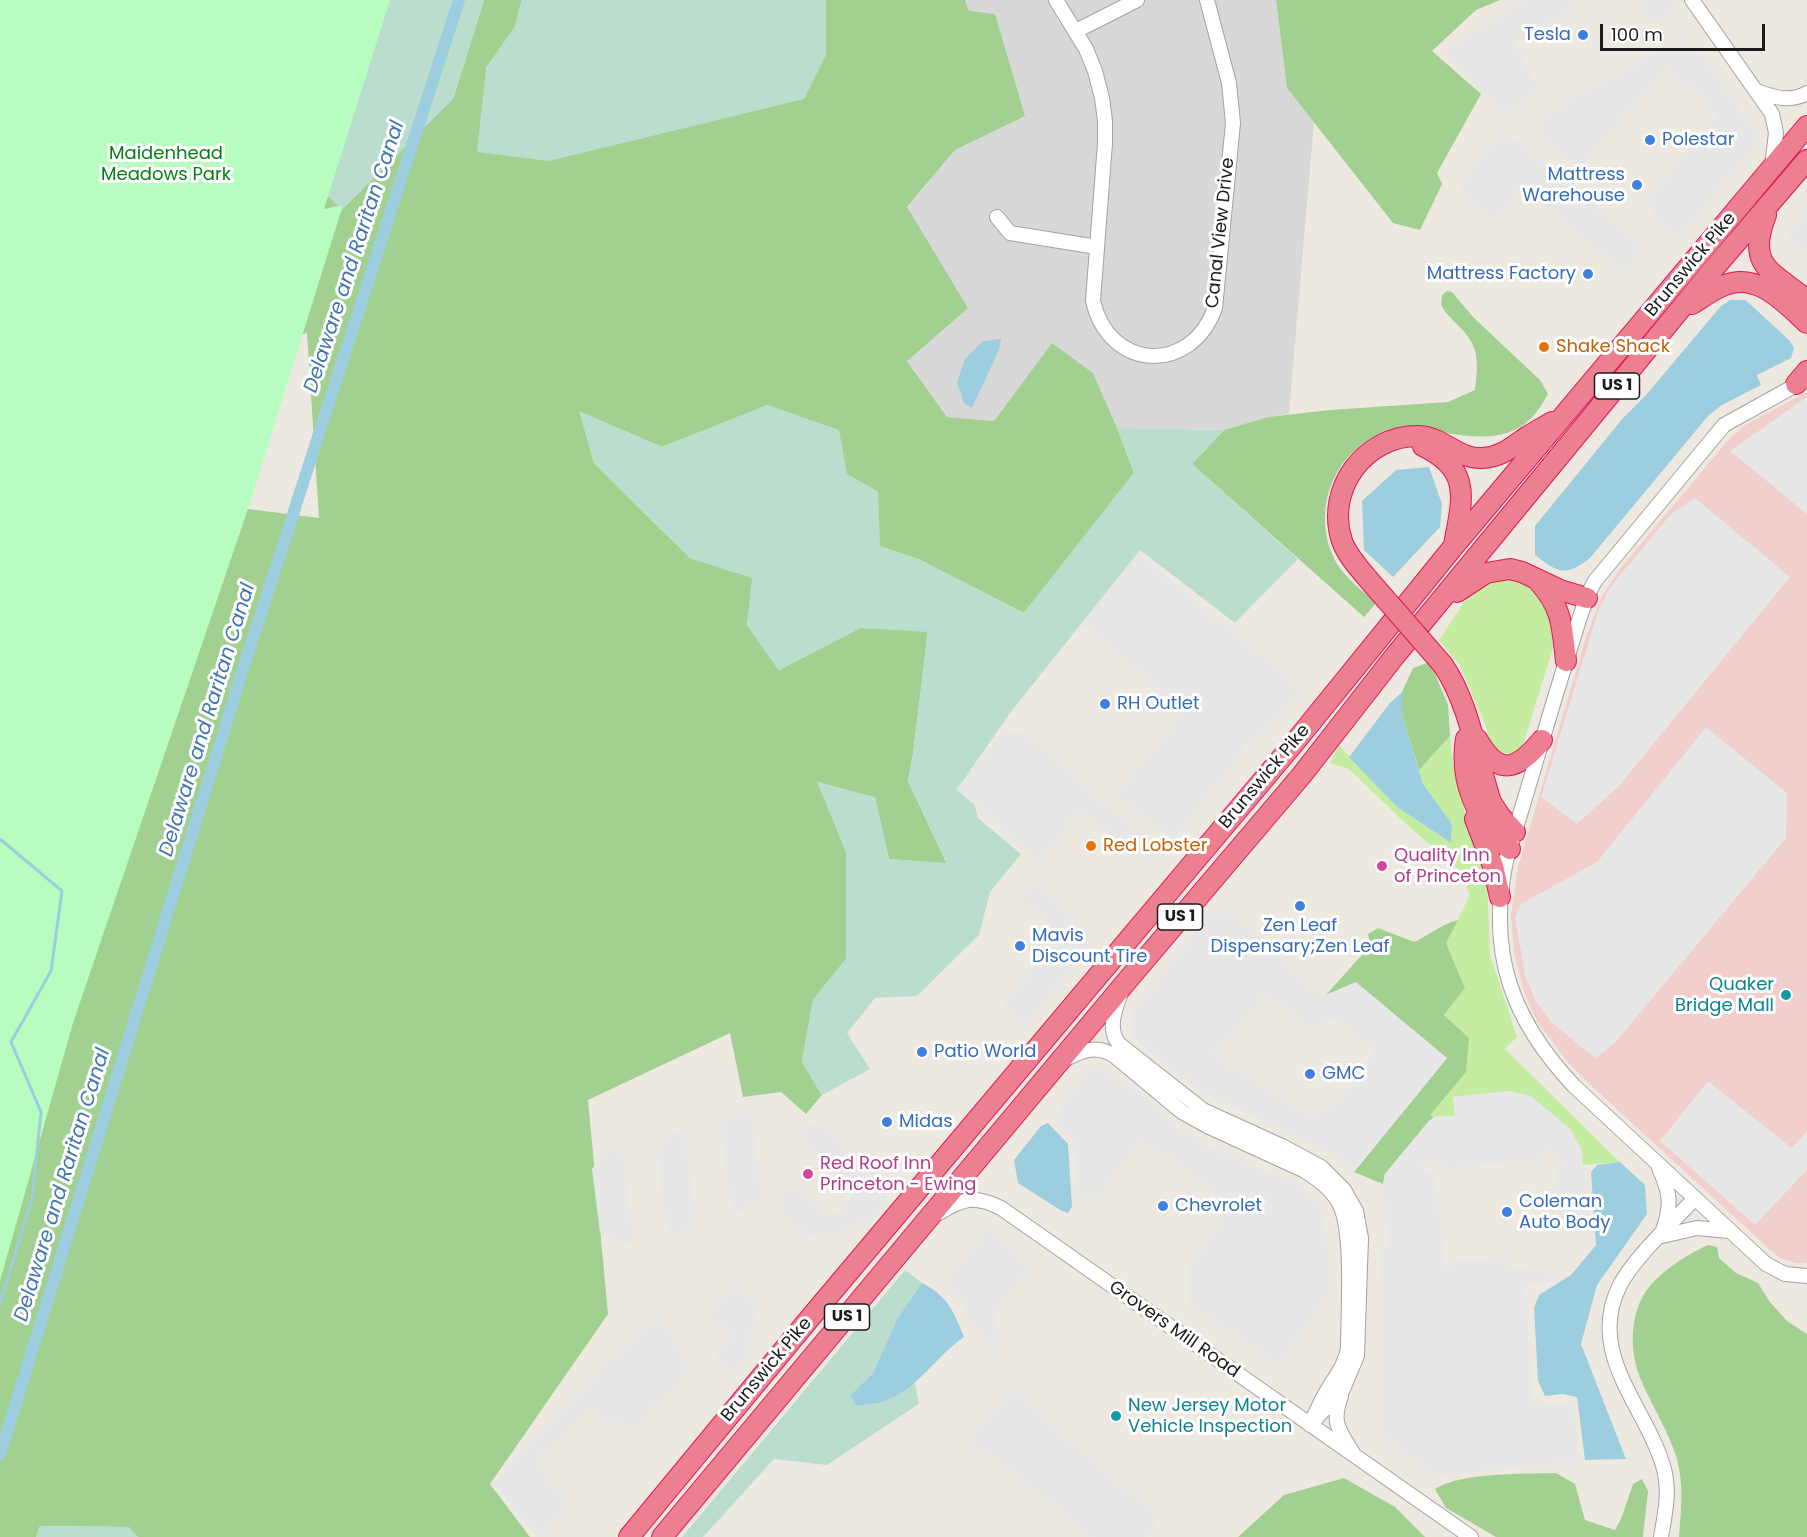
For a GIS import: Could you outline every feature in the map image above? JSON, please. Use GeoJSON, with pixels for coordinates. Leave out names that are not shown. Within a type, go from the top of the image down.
{"type":"FeatureCollection","features":[{"type":"Feature","properties":{"kind":"highway","name":"Brunswick Pike"},"geometry":{"type":"LineString","coordinates":[[629,1537],[1295,742],[1454,546],[1807,126]]}},
{"type":"Feature","properties":{"kind":"highway","name":"Brunswick Pike"},"geometry":{"type":"LineString","coordinates":[[662,1537],[1301,776],[1361,698],[1677,313],[1807,160]]}},
{"type":"Feature","properties":{"kind":"highway"},"geometry":{"type":"LineString","coordinates":[[1776,197],[1760,229],[1758,252],[1767,268],[1807,300]]}},
{"type":"Feature","properties":{"kind":"highway"},"geometry":{"type":"LineString","coordinates":[[1677,313],[1726,285],[1748,282],[1769,291],[1807,323]]}},
{"type":"Feature","properties":{"kind":"highway"},"geometry":{"type":"LineString","coordinates":[[1512,840],[1491,802],[1460,695],[1443,664],[1350,556],[1342,540],[1339,521],[1340,501],[1345,483],[1354,467],[1368,452],[1385,444],[1406,437],[1422,436],[1440,441],[1459,453],[1482,458],[1503,454],[1528,436],[1565,415]]}},
{"type":"Feature","properties":{"kind":"highway"},"geometry":{"type":"LineString","coordinates":[[1385,444],[1403,441],[1424,446],[1437,453],[1452,468],[1460,485],[1462,499],[1454,546]]}},
{"type":"Feature","properties":{"kind":"highway"},"geometry":{"type":"LineString","coordinates":[[1429,615],[1476,578],[1495,570],[1516,570],[1587,598]]}},
{"type":"Feature","properties":{"kind":"highway"},"geometry":{"type":"LineString","coordinates":[[1537,580],[1556,604],[1561,621],[1566,661]]}},
{"type":"Feature","properties":{"kind":"highway"},"geometry":{"type":"LineString","coordinates":[[1468,724],[1486,755],[1502,765],[1521,762],[1542,740]]}},
{"type":"Feature","properties":{"kind":"highway"},"geometry":{"type":"LineString","coordinates":[[1468,724],[1464,748],[1469,790],[1474,817],[1493,866],[1500,897]]}},
{"type":"Feature","properties":{"kind":"highway"},"geometry":{"type":"LineString","coordinates":[[1469,790],[1484,823],[1498,839],[1512,840]]}},
{"type":"Feature","properties":{"kind":"highway"},"geometry":{"type":"LineString","coordinates":[[670,1537],[764,1416]]}},
{"type":"Feature","properties":{"kind":"highway"},"geometry":{"type":"LineString","coordinates":[[617,1537],[722,1425]]}},
{"type":"Feature","properties":{"kind":"street","name":"Canal View Drive"},"geometry":{"type":"LineString","coordinates":[[1056,0],[1076,31],[1095,71],[1105,121],[1093,302],[1101,326],[1119,345],[1141,354],[1155,356],[1169,354],[1193,343],[1203,334],[1215,308],[1233,123],[1229,83],[1207,0]]}},
{"type":"Feature","properties":{"kind":"street"},"geometry":{"type":"LineString","coordinates":[[1076,31],[1137,0]]}},
{"type":"Feature","properties":{"kind":"street"},"geometry":{"type":"LineString","coordinates":[[1692,0],[1772,114],[1775,122],[1776,145],[1772,168]]}},
{"type":"Feature","properties":{"kind":"street"},"geometry":{"type":"LineString","coordinates":[[1756,91],[1782,99],[1796,98],[1807,93]]}},
{"type":"Feature","properties":{"kind":"street"},"geometry":{"type":"LineString","coordinates":[[997,217],[1010,233],[1097,247]]}},
{"type":"Feature","properties":{"kind":"street"},"geometry":{"type":"LineString","coordinates":[[1804,378],[1724,425],[1603,570],[1587,598],[1566,661],[1512,840],[1500,897],[1501,940],[1505,967],[1523,1018],[1556,1067],[1771,1267],[1785,1274],[1807,1276]]}},
{"type":"Feature","properties":{"kind":"street"},"geometry":{"type":"LineString","coordinates":[[1126,982],[1112,1020],[1114,1038],[1119,1044],[1203,1110],[1321,1167],[1344,1190],[1356,1211],[1360,1224],[1359,1345],[1354,1367],[1335,1411],[1335,1417],[1344,1437],[1356,1457]]}},
{"type":"Feature","properties":{"kind":"street"},"geometry":{"type":"LineString","coordinates":[[1057,1064],[1082,1051],[1106,1050],[1182,1112],[1207,1126],[1305,1171],[1320,1180],[1332,1192],[1340,1205],[1348,1238],[1348,1348],[1340,1371],[1324,1395],[1310,1425]]}},
{"type":"Feature","properties":{"kind":"street"},"geometry":{"type":"LineString","coordinates":[[1657,1163],[1668,1188],[1669,1198],[1666,1221],[1660,1237]]}},
{"type":"Feature","properties":{"kind":"street"},"geometry":{"type":"LineString","coordinates":[[1660,1537],[1667,1492],[1663,1467],[1616,1366],[1610,1334],[1614,1302],[1629,1271],[1695,1198]]}},
{"type":"Feature","properties":{"kind":"street","name":"Grovers Mill Road"},"geometry":{"type":"LineString","coordinates":[[930,1219],[966,1199],[980,1200],[1000,1208],[1471,1537]]}},
{"type":"Feature","properties":{"kind":"street"},"geometry":{"type":"LineString","coordinates":[[1660,1237],[1697,1228],[1730,1231]]}},
{"type":"Feature","properties":{"kind":"street"},"geometry":{"type":"LineString","coordinates":[[1310,1425],[1343,1389]]}},
{"type":"Feature","properties":{"kind":"shaded area"},"geometry":{"type":"Polygon","coordinates":[[[965,0],[1276,0],[1287,87],[1314,122],[1289,414],[1268,417],[1224,430],[1117,428],[1093,373],[1052,344],[994,421],[947,417],[907,360],[907,208],[955,150],[1024,116],[965,0]]]}},
{"type":"Feature","properties":{"kind":"shaded area"},"geometry":{"type":"Polygon","coordinates":[[[1527,0],[1586,0],[1514,43],[1541,90],[1502,116],[1444,50],[1527,0]]]}},
{"type":"Feature","properties":{"kind":"shaded area"},"geometry":{"type":"Polygon","coordinates":[[[1637,0],[1676,0],[1680,7],[1653,24],[1637,0]]]}},
{"type":"Feature","properties":{"kind":"shaded area"},"geometry":{"type":"Polygon","coordinates":[[[1681,38],[1702,54],[1762,139],[1682,236],[1669,233],[1654,219],[1646,199],[1716,116],[1692,84],[1686,88],[1665,70],[1580,168],[1534,133],[1542,116],[1681,38]]]}},
{"type":"Feature","properties":{"kind":"shaded area"},"geometry":{"type":"Polygon","coordinates":[[[1497,135],[1523,143],[1644,249],[1623,274],[1527,191],[1494,221],[1457,188],[1497,135]]]}},
{"type":"Feature","properties":{"kind":"shaded area"},"geometry":{"type":"Polygon","coordinates":[[[1807,211],[1807,254],[1786,237],[1807,211]]]}},
{"type":"Feature","properties":{"kind":"shaded area","name":"Quaker Bridge Mall"},"geometry":{"type":"Polygon","coordinates":[[[1807,392],[1807,1263],[1796,1263],[1780,1258],[1767,1247],[1565,1059],[1537,1021],[1524,992],[1514,953],[1511,915],[1518,867],[1586,637],[1601,598],[1619,570],[1729,439],[1745,425],[1807,392]]]}},
{"type":"Feature","properties":{"kind":"shaded area"},"geometry":{"type":"Polygon","coordinates":[[[1807,397],[1807,514],[1730,451],[1807,397]]]}},
{"type":"Feature","properties":{"kind":"shaded area"},"geometry":{"type":"Polygon","coordinates":[[[1695,498],[1790,577],[1619,786],[1577,824],[1541,797],[1598,612],[1607,592],[1671,514],[1695,498]]]}},
{"type":"Feature","properties":{"kind":"shaded area"},"geometry":{"type":"Polygon","coordinates":[[[1138,554],[1303,688],[1263,733],[1246,745],[1238,761],[1173,840],[1115,795],[1185,709],[1081,625],[1138,554]]]}},
{"type":"Feature","properties":{"kind":"shaded area"},"geometry":{"type":"Polygon","coordinates":[[[1706,727],[1787,793],[1786,838],[1614,1044],[1595,1058],[1552,1023],[1535,1000],[1525,975],[1515,917],[1521,904],[1597,862],[1706,727]]]}},
{"type":"Feature","properties":{"kind":"shaded area"},"geometry":{"type":"Polygon","coordinates":[[[1002,733],[1026,733],[1094,794],[1160,847],[1152,860],[1147,865],[1081,811],[1039,861],[956,789],[1002,733]]]}},
{"type":"Feature","properties":{"kind":"shaded area"},"geometry":{"type":"Polygon","coordinates":[[[1035,885],[1089,930],[1084,955],[1025,1027],[1002,1005],[1061,933],[1018,898],[1035,885]]]}},
{"type":"Feature","properties":{"kind":"shaded area"},"geometry":{"type":"Polygon","coordinates":[[[1231,913],[1323,996],[1356,982],[1447,1058],[1354,1172],[1331,1154],[1200,1091],[1132,1037],[1132,1012],[1210,915],[1231,913]],[[1266,995],[1214,1055],[1312,1116],[1340,1100],[1374,1052],[1339,1020],[1320,1023],[1314,1031],[1266,995]]]}},
{"type":"Feature","properties":{"kind":"shaded area"},"geometry":{"type":"Polygon","coordinates":[[[1095,1063],[1147,1099],[1171,1122],[1204,1145],[1299,1184],[1321,1209],[1328,1244],[1328,1297],[1279,1365],[1189,1304],[1188,1268],[1231,1207],[1183,1168],[1142,1142],[1096,1202],[1077,1189],[1074,1141],[1059,1128],[1057,1116],[1060,1105],[1095,1063]]]}},
{"type":"Feature","properties":{"kind":"shaded area"},"geometry":{"type":"Polygon","coordinates":[[[1708,1081],[1792,1148],[1807,1131],[1807,1170],[1755,1225],[1660,1141],[1708,1081]]]}},
{"type":"Feature","properties":{"kind":"shaded area"},"geometry":{"type":"Polygon","coordinates":[[[1508,1091],[1531,1096],[1569,1128],[1581,1147],[1591,1232],[1563,1234],[1555,1168],[1563,1167],[1562,1161],[1547,1150],[1544,1149],[1544,1159],[1441,1169],[1439,1161],[1423,1162],[1424,1172],[1435,1172],[1446,1267],[1450,1267],[1449,1262],[1508,1257],[1510,1266],[1555,1274],[1556,1281],[1525,1285],[1534,1406],[1574,1402],[1580,1461],[1437,1476],[1388,1444],[1384,1435],[1383,1292],[1379,1248],[1388,1247],[1383,1184],[1385,1174],[1428,1122],[1434,1117],[1455,1116],[1453,1097],[1508,1091]]]}},
{"type":"Feature","properties":{"kind":"shaded area"},"geometry":{"type":"Polygon","coordinates":[[[740,1112],[752,1113],[762,1198],[740,1213],[732,1214],[720,1126],[740,1112]]]}},
{"type":"Feature","properties":{"kind":"shaded area"},"geometry":{"type":"Polygon","coordinates":[[[806,1123],[828,1128],[881,1175],[886,1183],[887,1203],[865,1231],[857,1223],[834,1234],[821,1232],[810,1238],[783,1216],[784,1190],[791,1184],[830,1215],[841,1209],[858,1190],[795,1137],[806,1123]]]}},
{"type":"Feature","properties":{"kind":"shaded area"},"geometry":{"type":"Polygon","coordinates":[[[676,1130],[685,1133],[696,1223],[678,1235],[668,1236],[656,1146],[676,1130]]]}},
{"type":"Feature","properties":{"kind":"shaded area"},"geometry":{"type":"Polygon","coordinates":[[[622,1149],[634,1243],[626,1245],[600,1232],[592,1169],[605,1153],[622,1149]]]}},
{"type":"Feature","properties":{"kind":"shaded area"},"geometry":{"type":"Polygon","coordinates":[[[987,1229],[1032,1267],[995,1312],[1001,1346],[994,1353],[966,1318],[965,1301],[943,1283],[987,1229]]]}},
{"type":"Feature","properties":{"kind":"shaded area"},"geometry":{"type":"Polygon","coordinates":[[[736,1287],[763,1308],[756,1315],[751,1334],[750,1356],[737,1368],[728,1370],[714,1358],[732,1336],[706,1314],[736,1287]]]}},
{"type":"Feature","properties":{"kind":"shaded area"},"geometry":{"type":"Polygon","coordinates":[[[661,1317],[691,1371],[630,1433],[616,1419],[609,1426],[591,1409],[535,1463],[571,1503],[540,1537],[537,1537],[493,1483],[612,1357],[661,1317]]]}},
{"type":"Feature","properties":{"kind":"shaded area"},"geometry":{"type":"Polygon","coordinates":[[[1013,1388],[1035,1410],[1153,1511],[1155,1527],[1147,1537],[1090,1537],[993,1457],[966,1443],[1013,1388]]]}},
{"type":"Feature","properties":{"kind":"green space"},"geometry":{"type":"Polygon","coordinates":[[[0,0],[453,99],[484,0],[522,0],[515,27],[486,68],[826,55],[826,0],[965,0],[969,11],[995,14],[1025,116],[955,150],[907,207],[968,308],[907,361],[947,417],[994,421],[1052,343],[1093,373],[1134,473],[1024,613],[920,560],[879,546],[878,492],[847,474],[768,405],[662,447],[580,412],[594,463],[690,558],[753,578],[747,625],[779,670],[860,628],[928,631],[908,781],[947,864],[889,859],[875,798],[818,782],[846,852],[846,959],[813,1000],[802,1062],[822,1095],[806,1114],[781,1092],[743,1097],[730,1033],[588,1100],[608,1314],[490,1484],[530,1537],[138,1537],[128,1527],[40,1526],[36,1537],[0,1537],[0,685],[225,506],[319,518],[307,333],[203,361],[0,0]]]}},
{"type":"Feature","properties":{"kind":"green space","name":"Maidenhead Meadows Park"},"geometry":{"type":"Polygon","coordinates":[[[0,0],[390,0],[324,209],[343,205],[250,503],[73,1023],[0,1281],[0,0]]]}},
{"type":"Feature","properties":{"kind":"green space"},"geometry":{"type":"Polygon","coordinates":[[[147,0],[484,0],[453,99],[342,210],[149,24],[147,0]]]}},
{"type":"Feature","properties":{"kind":"green space"},"geometry":{"type":"Polygon","coordinates":[[[522,0],[826,0],[826,55],[804,99],[549,161],[477,152],[486,68],[515,27],[522,0]]]}},
{"type":"Feature","properties":{"kind":"green space"},"geometry":{"type":"Polygon","coordinates":[[[1276,0],[1500,0],[1476,10],[1432,51],[1481,94],[1437,173],[1442,184],[1420,230],[1393,223],[1287,88],[1276,0]]]}},
{"type":"Feature","properties":{"kind":"green space"},"geometry":{"type":"Polygon","coordinates":[[[1447,291],[1452,292],[1474,318],[1540,380],[1548,394],[1532,418],[1507,433],[1476,436],[1403,428],[1381,434],[1363,444],[1348,458],[1336,474],[1329,493],[1325,514],[1327,535],[1333,556],[1341,569],[1376,603],[1364,617],[1192,464],[1224,430],[1268,417],[1330,410],[1448,402],[1475,390],[1477,363],[1475,350],[1466,334],[1441,305],[1442,295],[1447,291]]]}},
{"type":"Feature","properties":{"kind":"green space"},"geometry":{"type":"Polygon","coordinates":[[[768,405],[839,430],[847,474],[878,492],[880,546],[920,560],[1024,613],[1134,473],[1117,428],[1224,430],[1192,464],[1298,559],[1235,623],[1140,550],[1010,713],[967,775],[978,818],[1021,854],[990,892],[979,935],[917,996],[875,998],[847,1033],[870,1069],[822,1095],[802,1062],[813,1000],[846,959],[846,852],[817,782],[875,797],[889,859],[947,863],[908,781],[928,632],[860,628],[779,670],[747,625],[752,578],[690,558],[594,463],[579,411],[662,447],[768,405]]]}},
{"type":"Feature","properties":{"kind":"green space"},"geometry":{"type":"Polygon","coordinates":[[[1518,574],[1549,597],[1556,638],[1522,748],[1510,754],[1497,751],[1491,743],[1460,666],[1439,640],[1476,584],[1518,574]]]}},
{"type":"Feature","properties":{"kind":"green space"},"geometry":{"type":"Polygon","coordinates":[[[1430,662],[1448,705],[1450,736],[1419,770],[1402,715],[1402,692],[1413,668],[1430,662]]]}},
{"type":"Feature","properties":{"kind":"green space"},"geometry":{"type":"Polygon","coordinates":[[[1450,736],[1452,760],[1467,821],[1487,877],[1490,955],[1517,1037],[1505,1049],[1620,1162],[1583,1165],[1581,1147],[1453,1098],[1455,1116],[1434,1117],[1430,1115],[1469,1038],[1444,1015],[1465,988],[1446,943],[1470,895],[1466,887],[1472,881],[1405,823],[1349,769],[1330,763],[1339,745],[1397,807],[1451,843],[1452,824],[1423,784],[1419,770],[1450,736]]]}},
{"type":"Feature","properties":{"kind":"green space"},"geometry":{"type":"Polygon","coordinates":[[[1458,920],[1446,943],[1465,988],[1444,1015],[1469,1038],[1466,1072],[1430,1115],[1434,1117],[1385,1174],[1383,1184],[1354,1172],[1447,1058],[1324,997],[1370,946],[1368,934],[1378,928],[1414,942],[1458,920]]]}},
{"type":"Feature","properties":{"kind":"green space"},"geometry":{"type":"Polygon","coordinates":[[[1708,1245],[1717,1247],[1719,1258],[1736,1273],[1758,1283],[1769,1301],[1787,1321],[1807,1334],[1807,1537],[1679,1537],[1681,1488],[1677,1459],[1637,1369],[1633,1332],[1638,1308],[1649,1287],[1676,1263],[1708,1245]]]}},
{"type":"Feature","properties":{"kind":"green space"},"geometry":{"type":"Polygon","coordinates":[[[905,1270],[922,1283],[897,1319],[873,1373],[851,1396],[885,1401],[915,1383],[919,1404],[827,1465],[774,1459],[703,1537],[682,1537],[905,1270]]]}},
{"type":"Feature","properties":{"kind":"green space"},"geometry":{"type":"Polygon","coordinates":[[[1556,1473],[1575,1484],[1585,1520],[1615,1530],[1633,1484],[1642,1479],[1648,1491],[1643,1537],[1496,1537],[1446,1508],[1435,1489],[1461,1479],[1511,1474],[1556,1473]]]}},
{"type":"Feature","properties":{"kind":"green space"},"geometry":{"type":"Polygon","coordinates":[[[1344,1478],[1395,1507],[1425,1537],[1238,1537],[1284,1495],[1344,1478]]]}},
{"type":"Feature","properties":{"kind":"green space"},"geometry":{"type":"Polygon","coordinates":[[[40,1526],[129,1527],[138,1537],[36,1537],[40,1526]]]}},
{"type":"Feature","properties":{"kind":"water"},"geometry":{"type":"Polygon","coordinates":[[[1730,300],[1745,300],[1790,341],[1794,348],[1791,358],[1757,375],[1761,385],[1722,405],[1708,416],[1590,558],[1568,570],[1550,566],[1535,555],[1535,526],[1623,418],[1646,395],[1721,306],[1730,300]]]}},
{"type":"Feature","properties":{"kind":"water"},"geometry":{"type":"Polygon","coordinates":[[[1001,339],[999,350],[972,408],[964,403],[957,382],[965,359],[983,341],[1001,339]]]}},
{"type":"Feature","properties":{"kind":"water"},"geometry":{"type":"Polygon","coordinates":[[[1429,467],[1442,504],[1440,527],[1393,577],[1364,550],[1362,501],[1396,470],[1429,467]]]}},
{"type":"Feature","properties":{"kind":"water"},"geometry":{"type":"Polygon","coordinates":[[[1402,692],[1402,715],[1423,784],[1452,824],[1451,843],[1397,807],[1349,757],[1390,703],[1402,692]]]}},
{"type":"Feature","properties":{"kind":"water"},"geometry":{"type":"Polygon","coordinates":[[[1048,1123],[1068,1144],[1072,1207],[1068,1213],[1018,1183],[1014,1160],[1041,1126],[1048,1123]]]}},
{"type":"Feature","properties":{"kind":"water"},"geometry":{"type":"Polygon","coordinates":[[[1620,1162],[1645,1185],[1647,1214],[1597,1285],[1581,1344],[1626,1459],[1585,1460],[1577,1397],[1563,1394],[1545,1396],[1538,1381],[1534,1308],[1539,1295],[1571,1275],[1596,1245],[1591,1172],[1597,1165],[1620,1162]]]}},
{"type":"Feature","properties":{"kind":"water"},"geometry":{"type":"Polygon","coordinates":[[[922,1283],[944,1299],[964,1337],[897,1396],[882,1402],[857,1406],[850,1396],[873,1373],[897,1319],[922,1283]]]}},
{"type":"Feature","properties":{"kind":"waterway","name":"Delaware and Raritan Canal"},"geometry":{"type":"LineString","coordinates":[[0,1454],[243,669],[459,0]]}},
{"type":"Feature","properties":{"kind":"waterway"},"geometry":{"type":"LineString","coordinates":[[0,839],[62,891],[51,971],[11,1042],[41,1112],[32,1199],[0,1303]]}},
{"type":"Feature","properties":{"kind":"place","name":"Tesla"},"geometry":{"type":"Point","coordinates":[1583,35]}},
{"type":"Feature","properties":{"kind":"place","name":"Polestar"},"geometry":{"type":"Point","coordinates":[1650,140]}},
{"type":"Feature","properties":{"kind":"place","name":"Mattress Warehouse"},"geometry":{"type":"Point","coordinates":[1637,185]}},
{"type":"Feature","properties":{"kind":"place","name":"Mattress Factory"},"geometry":{"type":"Point","coordinates":[1588,274]}},
{"type":"Feature","properties":{"kind":"place","name":"Shake Shack"},"geometry":{"type":"Point","coordinates":[1544,347]}},
{"type":"Feature","properties":{"kind":"place","name":"RH Outlet"},"geometry":{"type":"Point","coordinates":[1105,704]}},
{"type":"Feature","properties":{"kind":"place","name":"Red Lobster"},"geometry":{"type":"Point","coordinates":[1091,846]}},
{"type":"Feature","properties":{"kind":"place","name":"Quality Inn of Princeton"},"geometry":{"type":"Point","coordinates":[1382,866]}},
{"type":"Feature","properties":{"kind":"place","name":"Zen Leaf Dispensary;Zen Leaf"},"geometry":{"type":"Point","coordinates":[1300,906]}},
{"type":"Feature","properties":{"kind":"place","name":"Mavis Discount Tire"},"geometry":{"type":"Point","coordinates":[1020,946]}},
{"type":"Feature","properties":{"kind":"place","name":"Quaker Bridge Mall"},"geometry":{"type":"Point","coordinates":[1786,995]}},
{"type":"Feature","properties":{"kind":"place","name":"Patio World"},"geometry":{"type":"Point","coordinates":[922,1052]}},
{"type":"Feature","properties":{"kind":"place","name":"GMC"},"geometry":{"type":"Point","coordinates":[1310,1074]}},
{"type":"Feature","properties":{"kind":"place","name":"Midas"},"geometry":{"type":"Point","coordinates":[887,1122]}},
{"type":"Feature","properties":{"kind":"place","name":"Red Roof Inn Princeton - Ewing"},"geometry":{"type":"Point","coordinates":[808,1174]}},
{"type":"Feature","properties":{"kind":"place","name":"Chevrolet"},"geometry":{"type":"Point","coordinates":[1163,1206]}},
{"type":"Feature","properties":{"kind":"place","name":"Coleman Auto Body"},"geometry":{"type":"Point","coordinates":[1507,1212]}},
{"type":"Feature","properties":{"kind":"place","name":"New Jersey Motor Vehicle Inspection"},"geometry":{"type":"Point","coordinates":[1116,1416]}}]}
